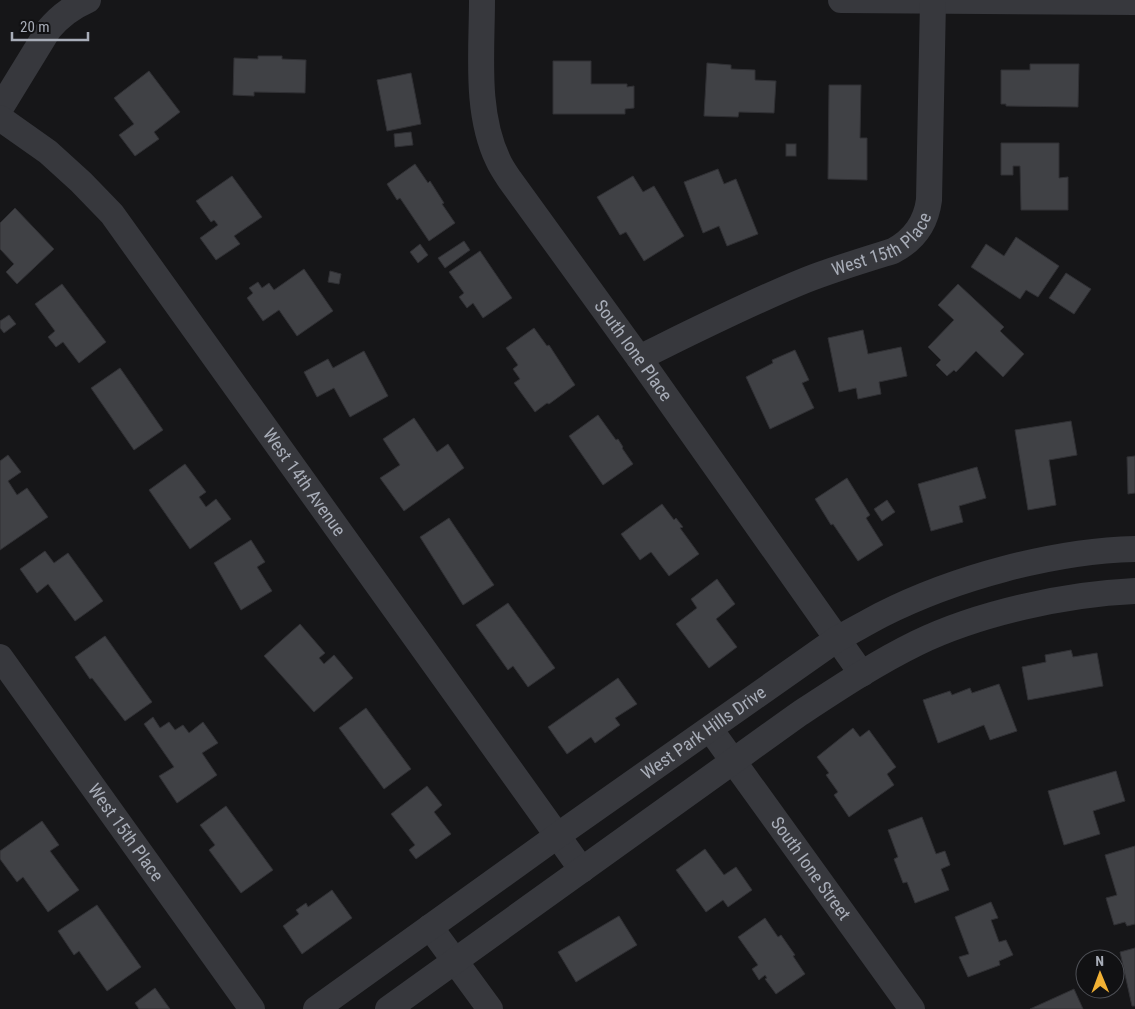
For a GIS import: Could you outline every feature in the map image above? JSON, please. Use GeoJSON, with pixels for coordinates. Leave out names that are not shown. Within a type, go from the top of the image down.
{"type":"FeatureCollection","features":[{"type":"Feature","properties":{"kind":"street"},"geometry":{"type":"LineString","coordinates":[[0,109],[49,29],[59,17],[88,0]]}},
{"type":"Feature","properties":{"kind":"street","name":"South Ione Place"},"geometry":{"type":"LineString","coordinates":[[482,0],[482,84],[489,136],[498,160],[510,180],[640,358],[862,674]]}},
{"type":"Feature","properties":{"kind":"street"},"geometry":{"type":"LineString","coordinates":[[841,0],[1135,2]]}},
{"type":"Feature","properties":{"kind":"street","name":"West 15th Place"},"geometry":{"type":"LineString","coordinates":[[640,358],[768,296],[806,280],[893,251],[903,246],[914,236],[925,218],[929,200],[933,1]]}},
{"type":"Feature","properties":{"kind":"street","name":"West 14th Avenue"},"geometry":{"type":"LineString","coordinates":[[0,118],[48,152],[112,214],[582,870]]}},
{"type":"Feature","properties":{"kind":"street","name":"West Park Hills Drive"},"geometry":{"type":"LineString","coordinates":[[316,1009],[557,836],[837,639],[882,615],[927,595],[971,579],[1017,566],[1068,556],[1135,549]]}},
{"type":"Feature","properties":{"kind":"street"},"geometry":{"type":"LineString","coordinates":[[388,1009],[799,714],[862,674],[918,643],[981,619],[1017,608],[1070,598],[1135,591]]}},
{"type":"Feature","properties":{"kind":"street","name":"West 15th Place"},"geometry":{"type":"LineString","coordinates":[[0,657],[252,1009]]}},
{"type":"Feature","properties":{"kind":"street","name":"South Ione Street"},"geometry":{"type":"LineString","coordinates":[[710,728],[912,1009]]}},
{"type":"Feature","properties":{"kind":"street"},"geometry":{"type":"LineString","coordinates":[[430,927],[490,1009]]}},
{"type":"Feature","properties":{"kind":"building"},"geometry":{"type":"Polygon","coordinates":[[[258,56],[282,56],[282,59],[306,60],[305,93],[254,92],[254,96],[233,95],[234,58],[258,59],[258,56]]]}},
{"type":"Feature","properties":{"kind":"building"},"geometry":{"type":"Polygon","coordinates":[[[553,61],[591,61],[591,84],[627,84],[627,87],[634,86],[634,108],[625,109],[625,114],[553,114],[553,61]]]}},
{"type":"Feature","properties":{"kind":"building"},"geometry":{"type":"Polygon","coordinates":[[[707,63],[731,65],[731,69],[755,70],[755,80],[776,81],[774,113],[739,112],[738,117],[704,116],[707,63]]]}},
{"type":"Feature","properties":{"kind":"building"},"geometry":{"type":"Polygon","coordinates":[[[1030,64],[1079,64],[1078,107],[1006,106],[1006,104],[1001,104],[1001,70],[1030,70],[1030,64]]]}},
{"type":"Feature","properties":{"kind":"building"},"geometry":{"type":"Polygon","coordinates":[[[149,71],[180,112],[154,132],[159,139],[135,156],[119,135],[134,124],[114,98],[149,71]]]}},
{"type":"Feature","properties":{"kind":"building"},"geometry":{"type":"Polygon","coordinates":[[[411,73],[421,124],[387,131],[377,80],[411,73]]]}},
{"type":"Feature","properties":{"kind":"building"},"geometry":{"type":"Polygon","coordinates":[[[829,85],[861,85],[860,138],[867,138],[867,180],[828,179],[829,85]]]}},
{"type":"Feature","properties":{"kind":"building"},"geometry":{"type":"Polygon","coordinates":[[[411,132],[413,145],[395,147],[394,134],[411,132]]]}},
{"type":"Feature","properties":{"kind":"building"},"geometry":{"type":"Polygon","coordinates":[[[1001,143],[1059,143],[1059,178],[1068,177],[1068,210],[1021,210],[1020,166],[1013,166],[1013,175],[1001,175],[1001,143]]]}},
{"type":"Feature","properties":{"kind":"building"},"geometry":{"type":"Polygon","coordinates":[[[786,144],[796,144],[796,156],[786,156],[786,144]]]}},
{"type":"Feature","properties":{"kind":"building"},"geometry":{"type":"Polygon","coordinates":[[[415,164],[428,183],[430,181],[455,223],[429,241],[400,198],[397,200],[387,184],[415,164]]]}},
{"type":"Feature","properties":{"kind":"building"},"geometry":{"type":"Polygon","coordinates":[[[718,169],[724,184],[736,179],[758,234],[727,246],[719,226],[703,233],[684,182],[718,169]]]}},
{"type":"Feature","properties":{"kind":"building"},"geometry":{"type":"Polygon","coordinates":[[[232,176],[262,217],[234,236],[240,244],[216,260],[200,238],[218,225],[214,220],[211,222],[196,201],[232,176]]]}},
{"type":"Feature","properties":{"kind":"building"},"geometry":{"type":"Polygon","coordinates":[[[633,176],[643,192],[654,186],[684,236],[644,261],[626,232],[620,235],[597,197],[633,176]]]}},
{"type":"Feature","properties":{"kind":"building"},"geometry":{"type":"Polygon","coordinates":[[[15,208],[54,249],[17,284],[6,272],[14,264],[0,249],[0,223],[15,208]]]}},
{"type":"Feature","properties":{"kind":"building"},"geometry":{"type":"Polygon","coordinates":[[[1016,237],[1059,266],[1038,297],[1026,290],[1020,299],[971,267],[986,244],[1004,256],[1016,237]]]}},
{"type":"Feature","properties":{"kind":"building"},"geometry":{"type":"Polygon","coordinates":[[[464,241],[470,250],[445,268],[438,258],[464,241]]]}},
{"type":"Feature","properties":{"kind":"building"},"geometry":{"type":"Polygon","coordinates":[[[420,244],[428,255],[418,263],[410,252],[420,244]]]}},
{"type":"Feature","properties":{"kind":"building"},"geometry":{"type":"Polygon","coordinates":[[[480,251],[512,298],[483,318],[473,303],[467,308],[459,297],[464,293],[449,272],[480,251]]]}},
{"type":"Feature","properties":{"kind":"building"},"geometry":{"type":"Polygon","coordinates":[[[304,269],[333,311],[297,336],[279,310],[263,321],[247,298],[253,293],[249,288],[258,282],[262,288],[269,283],[274,290],[304,269]]]}},
{"type":"Feature","properties":{"kind":"building"},"geometry":{"type":"Polygon","coordinates":[[[330,271],[341,274],[339,284],[328,282],[330,271]]]}},
{"type":"Feature","properties":{"kind":"building"},"geometry":{"type":"Polygon","coordinates":[[[1066,273],[1091,289],[1074,314],[1049,298],[1066,273]]]}},
{"type":"Feature","properties":{"kind":"building"},"geometry":{"type":"Polygon","coordinates":[[[62,284],[106,342],[79,363],[63,342],[56,347],[48,337],[55,331],[35,304],[62,284]]]}},
{"type":"Feature","properties":{"kind":"building"},"geometry":{"type":"Polygon","coordinates":[[[958,284],[1004,327],[1000,331],[1024,354],[1003,377],[976,351],[956,372],[954,370],[947,376],[936,365],[941,360],[928,347],[954,320],[938,305],[958,284]]]}},
{"type":"Feature","properties":{"kind":"building"},"geometry":{"type":"Polygon","coordinates":[[[9,315],[16,324],[4,333],[0,328],[0,321],[9,315]]]}},
{"type":"Feature","properties":{"kind":"building"},"geometry":{"type":"Polygon","coordinates":[[[534,328],[547,346],[549,345],[575,385],[535,412],[514,383],[520,379],[513,369],[518,365],[506,348],[534,328]]]}},
{"type":"Feature","properties":{"kind":"building"},"geometry":{"type":"Polygon","coordinates":[[[863,330],[868,354],[901,347],[907,376],[879,382],[881,394],[858,399],[856,388],[839,392],[828,338],[863,330]]]}},
{"type":"Feature","properties":{"kind":"building"},"geometry":{"type":"Polygon","coordinates":[[[795,350],[809,380],[802,383],[814,408],[770,429],[746,377],[773,363],[772,360],[795,350]]]}},
{"type":"Feature","properties":{"kind":"building"},"geometry":{"type":"Polygon","coordinates":[[[364,351],[388,396],[350,417],[334,388],[317,397],[304,372],[328,359],[333,368],[364,351]]]}},
{"type":"Feature","properties":{"kind":"building"},"geometry":{"type":"Polygon","coordinates":[[[120,368],[163,430],[134,450],[91,388],[120,368]]]}},
{"type":"Feature","properties":{"kind":"building"},"geometry":{"type":"Polygon","coordinates":[[[598,415],[616,440],[618,439],[633,464],[603,485],[569,436],[598,415]]]}},
{"type":"Feature","properties":{"kind":"building"},"geometry":{"type":"Polygon","coordinates":[[[414,418],[437,452],[448,444],[464,468],[404,511],[380,478],[400,465],[383,439],[414,418]]]}},
{"type":"Feature","properties":{"kind":"building"},"geometry":{"type":"Polygon","coordinates":[[[1071,421],[1077,455],[1049,460],[1056,505],[1028,510],[1015,430],[1071,421]]]}},
{"type":"Feature","properties":{"kind":"building"},"geometry":{"type":"Polygon","coordinates":[[[8,455],[21,472],[8,481],[17,495],[27,488],[48,517],[0,550],[0,461],[8,455]]]}},
{"type":"Feature","properties":{"kind":"building"},"geometry":{"type":"Polygon","coordinates":[[[1135,456],[1135,493],[1128,494],[1127,457],[1135,456]]]}},
{"type":"Feature","properties":{"kind":"building"},"geometry":{"type":"Polygon","coordinates":[[[185,464],[206,492],[199,497],[206,507],[216,499],[231,519],[190,549],[149,490],[185,464]]]}},
{"type":"Feature","properties":{"kind":"building"},"geometry":{"type":"Polygon","coordinates":[[[977,467],[986,498],[959,506],[963,522],[931,531],[918,484],[977,467]]]}},
{"type":"Feature","properties":{"kind":"building"},"geometry":{"type":"Polygon","coordinates":[[[847,478],[870,515],[866,518],[883,545],[858,561],[833,524],[831,525],[815,499],[847,478]]]}},
{"type":"Feature","properties":{"kind":"building"},"geometry":{"type":"Polygon","coordinates":[[[887,500],[895,512],[882,521],[874,509],[887,500]]]}},
{"type":"Feature","properties":{"kind":"building"},"geometry":{"type":"Polygon","coordinates":[[[662,504],[674,520],[676,518],[683,527],[680,528],[699,554],[669,576],[651,552],[640,560],[621,534],[662,504]]]}},
{"type":"Feature","properties":{"kind":"building"},"geometry":{"type":"Polygon","coordinates":[[[449,518],[494,585],[463,605],[420,537],[449,518]]]}},
{"type":"Feature","properties":{"kind":"building"},"geometry":{"type":"Polygon","coordinates":[[[251,540],[265,562],[257,567],[272,591],[241,610],[214,563],[251,540]]]}},
{"type":"Feature","properties":{"kind":"building"},"geometry":{"type":"Polygon","coordinates":[[[45,551],[54,563],[68,553],[103,601],[75,621],[48,584],[37,593],[20,569],[45,551]]]}},
{"type":"Feature","properties":{"kind":"building"},"geometry":{"type":"Polygon","coordinates":[[[717,579],[735,604],[716,619],[737,647],[709,668],[676,624],[697,608],[691,599],[717,579]]]}},
{"type":"Feature","properties":{"kind":"building"},"geometry":{"type":"Polygon","coordinates":[[[508,603],[555,668],[528,687],[513,666],[508,670],[476,625],[508,603]]]}},
{"type":"Feature","properties":{"kind":"building"},"geometry":{"type":"Polygon","coordinates":[[[300,624],[325,653],[319,658],[324,664],[334,655],[353,678],[314,712],[264,656],[300,624]]]}},
{"type":"Feature","properties":{"kind":"building"},"geometry":{"type":"Polygon","coordinates":[[[105,636],[152,702],[125,721],[92,678],[90,679],[75,657],[105,636]]]}},
{"type":"Feature","properties":{"kind":"building"},"geometry":{"type":"Polygon","coordinates":[[[1071,650],[1073,657],[1097,653],[1103,686],[1028,700],[1022,667],[1046,662],[1045,655],[1071,650]]]}},
{"type":"Feature","properties":{"kind":"building"},"geometry":{"type":"Polygon","coordinates":[[[618,678],[637,704],[615,718],[620,725],[595,743],[591,737],[567,754],[548,727],[618,678]]]}},
{"type":"Feature","properties":{"kind":"building"},"geometry":{"type":"Polygon","coordinates":[[[999,684],[1017,731],[990,740],[984,725],[938,743],[923,700],[950,691],[952,695],[970,688],[972,693],[999,684]]]}},
{"type":"Feature","properties":{"kind":"building"},"geometry":{"type":"Polygon","coordinates":[[[366,708],[411,769],[384,789],[339,728],[366,708]]]}},
{"type":"Feature","properties":{"kind":"building"},"geometry":{"type":"Polygon","coordinates":[[[153,717],[160,728],[169,722],[175,730],[183,725],[189,733],[203,722],[218,743],[202,753],[217,775],[177,803],[159,776],[174,767],[144,724],[153,717]]]}},
{"type":"Feature","properties":{"kind":"building"},"geometry":{"type":"Polygon","coordinates":[[[853,728],[860,737],[869,730],[896,767],[887,774],[894,785],[849,817],[834,795],[838,792],[826,775],[829,773],[817,757],[853,728]]]}},
{"type":"Feature","properties":{"kind":"building"},"geometry":{"type":"Polygon","coordinates":[[[1116,771],[1125,801],[1093,811],[1100,834],[1064,845],[1048,791],[1116,771]]]}},
{"type":"Feature","properties":{"kind":"building"},"geometry":{"type":"Polygon","coordinates":[[[427,786],[442,805],[434,812],[451,834],[416,859],[409,850],[415,845],[391,814],[427,786]]]}},
{"type":"Feature","properties":{"kind":"building"},"geometry":{"type":"Polygon","coordinates":[[[226,806],[273,870],[241,893],[209,850],[215,845],[200,825],[226,806]]]}},
{"type":"Feature","properties":{"kind":"building"},"geometry":{"type":"Polygon","coordinates":[[[922,817],[936,854],[945,851],[950,865],[941,869],[949,890],[915,903],[907,882],[903,883],[894,859],[898,857],[888,830],[922,817]]]}},
{"type":"Feature","properties":{"kind":"building"},"geometry":{"type":"Polygon","coordinates":[[[42,821],[59,845],[50,851],[79,890],[48,912],[23,877],[17,882],[0,859],[0,851],[42,821]]]}},
{"type":"Feature","properties":{"kind":"building"},"geometry":{"type":"Polygon","coordinates":[[[1135,846],[1135,924],[1127,926],[1125,922],[1114,925],[1106,898],[1117,895],[1105,855],[1135,846]]]}},
{"type":"Feature","properties":{"kind":"building"},"geometry":{"type":"Polygon","coordinates":[[[705,849],[724,875],[736,867],[752,890],[728,907],[723,900],[706,912],[676,870],[705,849]]]}},
{"type":"Feature","properties":{"kind":"building"},"geometry":{"type":"Polygon","coordinates":[[[332,890],[352,918],[302,954],[283,926],[299,914],[296,910],[306,903],[308,907],[332,890]]]}},
{"type":"Feature","properties":{"kind":"building"},"geometry":{"type":"Polygon","coordinates":[[[991,902],[998,918],[991,920],[999,942],[1006,940],[1013,955],[999,961],[1000,965],[968,977],[959,957],[969,954],[955,917],[991,902]]]}},
{"type":"Feature","properties":{"kind":"building"},"geometry":{"type":"Polygon","coordinates":[[[97,905],[141,967],[107,991],[79,951],[74,955],[58,931],[97,905]]]}},
{"type":"Feature","properties":{"kind":"building"},"geometry":{"type":"Polygon","coordinates":[[[619,916],[637,945],[576,982],[558,952],[619,916]]]}},
{"type":"Feature","properties":{"kind":"building"},"geometry":{"type":"Polygon","coordinates":[[[765,918],[778,937],[781,935],[805,974],[776,994],[765,979],[767,978],[765,975],[759,980],[752,969],[758,965],[738,937],[765,918]]]}},
{"type":"Feature","properties":{"kind":"building"},"geometry":{"type":"Polygon","coordinates":[[[1135,948],[1135,1006],[1132,1006],[1125,974],[1125,951],[1135,948]]]}},
{"type":"Feature","properties":{"kind":"building"},"geometry":{"type":"Polygon","coordinates":[[[155,988],[170,1009],[139,1009],[135,1003],[155,988]]]}},
{"type":"Feature","properties":{"kind":"building"},"geometry":{"type":"Polygon","coordinates":[[[1074,989],[1075,999],[1078,999],[1083,1009],[1030,1009],[1074,989]]]}}]}
